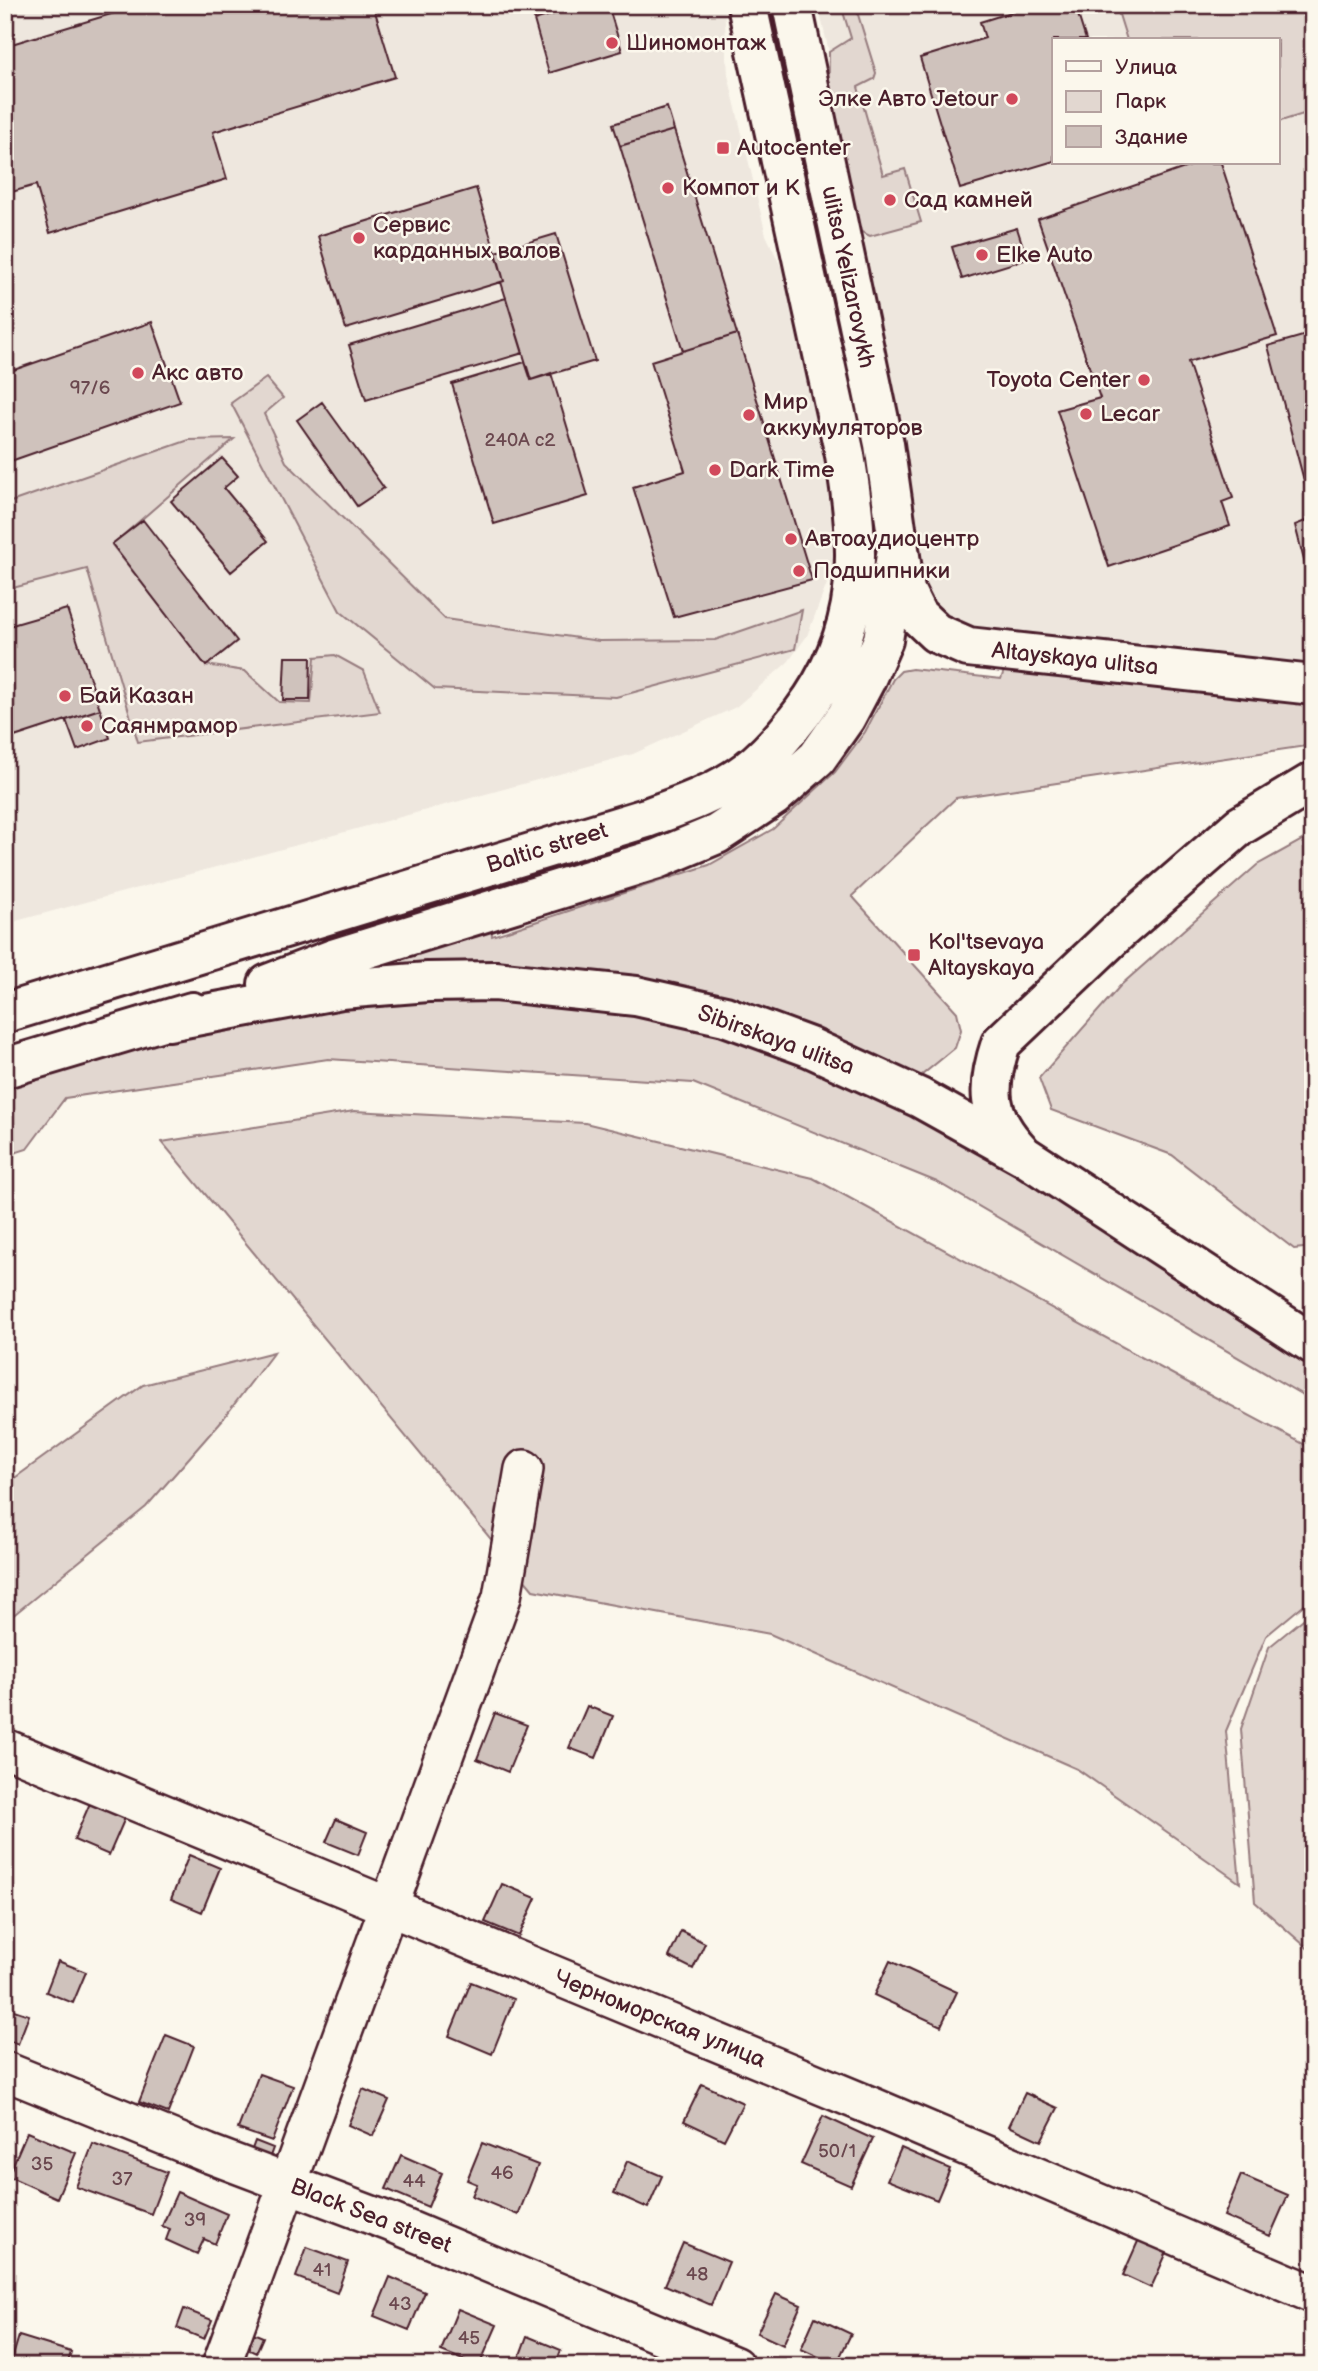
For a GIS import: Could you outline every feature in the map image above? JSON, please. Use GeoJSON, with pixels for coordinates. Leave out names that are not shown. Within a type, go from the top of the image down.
{"type":"FeatureCollection","features":[{"type":"Feature","properties":{"kind":"main road","name":"ulitsa Yelizarovykh"},"geometry":{"type":"LineString","coordinates":[[747,5],[845,455]]}},
{"type":"Feature","properties":{"kind":"main road","name":"ulitsa Yelizarovykh"},"geometry":{"type":"LineString","coordinates":[[792,5],[884,444],[898,549]]}},
{"type":"Feature","properties":{"kind":"main road","name":"Baltic street"},"geometry":{"type":"LineString","coordinates":[[5,1013],[646,818],[696,800],[747,771],[785,734],[815,695],[833,666],[846,629],[856,562],[853,505],[845,455]]}},
{"type":"Feature","properties":{"kind":"main road","name":"Baltic street"},"geometry":{"type":"LineString","coordinates":[[5,1068],[168,1021],[333,960],[657,859],[717,834],[773,797],[817,758],[846,717],[884,640],[898,549]]}},
{"type":"Feature","properties":{"kind":"main road","name":"Altayskaya ulitsa"},"geometry":{"type":"LineString","coordinates":[[898,549],[905,591],[917,615],[936,633],[968,647],[1313,685]]}},
{"type":"Feature","properties":{"kind":"main road"},"geometry":{"type":"LineString","coordinates":[[1026,1157],[1010,1140],[993,1107],[991,1080],[1001,1043],[1119,931],[1240,826],[1313,782]]}},
{"type":"Feature","properties":{"kind":"main road","name":"Sibirskaya ulitsa"},"geometry":{"type":"LineString","coordinates":[[168,1021],[341,989],[428,982],[499,981],[636,996],[725,1016],[810,1047],[920,1098],[1026,1157],[1313,1344]]}},
{"type":"Feature","properties":{"kind":"street"},"geometry":{"type":"LineString","coordinates":[[220,2366],[502,1597],[524,1469]]}},
{"type":"Feature","properties":{"kind":"street","name":"Черноморская улица"},"geometry":{"type":"LineString","coordinates":[[5,1748],[871,2106],[1313,2294]]}},
{"type":"Feature","properties":{"kind":"street","name":"Black Sea street"},"geometry":{"type":"LineString","coordinates":[[5,2071],[390,2222],[735,2366]]}},
{"type":"Feature","properties":{"kind":"shaded area"},"geometry":{"type":"Polygon","coordinates":[[[5,5],[724,5],[728,75],[766,235],[786,277],[805,360],[824,459],[836,560],[807,636],[788,662],[736,707],[633,754],[5,924],[5,5]]]}},
{"type":"Feature","properties":{"kind":"shaded area"},"geometry":{"type":"Polygon","coordinates":[[[818,5],[1116,5],[1126,38],[1052,38],[1052,164],[1280,164],[1280,121],[1313,111],[1313,669],[974,630],[948,619],[931,604],[918,579],[828,137],[829,52],[818,5]]]}},
{"type":"Feature","properties":{"kind":"green space"},"geometry":{"type":"Polygon","coordinates":[[[841,5],[855,5],[876,73],[874,79],[858,87],[883,175],[905,169],[921,222],[870,236],[855,229],[828,137],[829,52],[851,38],[841,5]]]}},
{"type":"Feature","properties":{"kind":"green space"},"geometry":{"type":"Polygon","coordinates":[[[1116,5],[1313,5],[1313,111],[1280,121],[1280,38],[1126,38],[1116,5]]]}},
{"type":"Feature","properties":{"kind":"green space"},"geometry":{"type":"Polygon","coordinates":[[[266,378],[283,398],[264,414],[286,462],[445,619],[599,641],[715,640],[802,610],[795,649],[616,697],[435,689],[340,611],[231,403],[266,378]]]}},
{"type":"Feature","properties":{"kind":"green space"},"geometry":{"type":"Polygon","coordinates":[[[234,439],[112,545],[206,665],[245,671],[279,702],[311,703],[315,657],[335,655],[364,671],[380,712],[138,742],[87,569],[5,590],[5,504],[189,440],[234,439]]]}},
{"type":"Feature","properties":{"kind":"green space"},"geometry":{"type":"Polygon","coordinates":[[[1005,668],[1313,701],[1313,745],[956,798],[852,896],[957,1012],[961,1030],[955,1048],[917,1079],[693,990],[591,972],[485,963],[421,963],[352,968],[491,922],[492,936],[709,865],[773,829],[835,772],[865,732],[893,679],[901,671],[912,669],[1001,679],[1005,668]]]}},
{"type":"Feature","properties":{"kind":"green space"},"geometry":{"type":"Polygon","coordinates":[[[1313,834],[1313,1247],[1294,1249],[1172,1155],[1051,1110],[1039,1078],[1121,985],[1257,865],[1313,834]]]}},
{"type":"Feature","properties":{"kind":"green space"},"geometry":{"type":"Polygon","coordinates":[[[486,986],[704,1019],[980,1141],[1313,1358],[1313,1401],[937,1182],[693,1083],[328,1059],[65,1098],[27,1149],[5,1156],[5,1079],[147,1036],[486,986]]]}},
{"type":"Feature","properties":{"kind":"green space"},"geometry":{"type":"Polygon","coordinates":[[[354,1111],[585,1123],[813,1178],[1313,1449],[1313,1597],[1266,1636],[1226,1731],[1240,1883],[1077,1769],[770,1634],[533,1590],[162,1142],[354,1111]]]}},
{"type":"Feature","properties":{"kind":"green space"},"geometry":{"type":"Polygon","coordinates":[[[274,1352],[223,1419],[146,1507],[5,1622],[5,1485],[143,1385],[274,1352]]]}},
{"type":"Feature","properties":{"kind":"green space"},"geometry":{"type":"Polygon","coordinates":[[[1313,1611],[1313,1953],[1255,1902],[1241,1729],[1269,1647],[1313,1611]]]}},
{"type":"Feature","properties":{"kind":"building"},"geometry":{"type":"Polygon","coordinates":[[[141,5],[373,5],[395,77],[213,132],[227,179],[50,233],[36,185],[5,194],[5,46],[141,5]]]}},
{"type":"Feature","properties":{"kind":"building"},"geometry":{"type":"Polygon","coordinates":[[[584,5],[608,5],[622,51],[549,73],[534,20],[584,5]]]}},
{"type":"Feature","properties":{"kind":"building"},"geometry":{"type":"Polygon","coordinates":[[[1034,5],[1075,5],[1085,38],[1052,38],[1052,162],[960,189],[920,58],[985,38],[980,22],[1034,5]]]}},
{"type":"Feature","properties":{"kind":"building"},"geometry":{"type":"Polygon","coordinates":[[[667,107],[674,130],[620,146],[613,124],[667,107]]]}},
{"type":"Feature","properties":{"kind":"building"},"geometry":{"type":"Polygon","coordinates":[[[674,130],[737,334],[683,351],[620,146],[674,130]]]}},
{"type":"Feature","properties":{"kind":"building","name":"Toyota Center"},"geometry":{"type":"Polygon","coordinates":[[[1196,164],[1221,164],[1277,336],[1188,362],[1233,498],[1222,502],[1230,526],[1109,567],[1057,410],[1100,398],[1038,219],[1196,164]]]}},
{"type":"Feature","properties":{"kind":"building"},"geometry":{"type":"Polygon","coordinates":[[[476,188],[504,281],[346,329],[318,236],[476,188]]]}},
{"type":"Feature","properties":{"kind":"building"},"geometry":{"type":"Polygon","coordinates":[[[1017,228],[1027,259],[962,279],[952,247],[1017,228]]]}},
{"type":"Feature","properties":{"kind":"building"},"geometry":{"type":"Polygon","coordinates":[[[556,234],[595,361],[531,380],[501,282],[504,281],[496,252],[556,234]]]}},
{"type":"Feature","properties":{"kind":"building"},"geometry":{"type":"Polygon","coordinates":[[[506,298],[523,353],[366,400],[349,345],[506,298]]]}},
{"type":"Feature","properties":{"kind":"building"},"geometry":{"type":"Polygon","coordinates":[[[152,322],[180,402],[5,463],[5,373],[152,322]]]}},
{"type":"Feature","properties":{"kind":"building"},"geometry":{"type":"Polygon","coordinates":[[[1313,333],[1313,514],[1268,346],[1313,333]]]}},
{"type":"Feature","properties":{"kind":"building"},"geometry":{"type":"Polygon","coordinates":[[[737,334],[812,580],[674,617],[633,487],[685,471],[651,361],[737,334]]]}},
{"type":"Feature","properties":{"kind":"building"},"geometry":{"type":"Polygon","coordinates":[[[525,362],[531,380],[551,373],[588,496],[494,524],[452,384],[525,362]]]}},
{"type":"Feature","properties":{"kind":"building"},"geometry":{"type":"Polygon","coordinates":[[[322,402],[384,488],[357,506],[297,420],[322,402]]]}},
{"type":"Feature","properties":{"kind":"building"},"geometry":{"type":"Polygon","coordinates":[[[222,458],[238,476],[224,488],[268,541],[231,572],[171,501],[222,458]]]}},
{"type":"Feature","properties":{"kind":"building"},"geometry":{"type":"Polygon","coordinates":[[[1313,518],[1313,616],[1308,615],[1307,572],[1295,525],[1313,518]]]}},
{"type":"Feature","properties":{"kind":"building"},"geometry":{"type":"Polygon","coordinates":[[[143,520],[237,641],[206,666],[112,544],[143,520]]]}},
{"type":"Feature","properties":{"kind":"building"},"geometry":{"type":"Polygon","coordinates":[[[67,609],[100,709],[5,740],[5,627],[67,609]]]}},
{"type":"Feature","properties":{"kind":"building"},"geometry":{"type":"Polygon","coordinates":[[[285,657],[311,657],[310,700],[283,700],[285,657]]]}},
{"type":"Feature","properties":{"kind":"building"},"geometry":{"type":"Polygon","coordinates":[[[100,709],[110,738],[77,750],[66,720],[100,709]]]}},
{"type":"Feature","properties":{"kind":"building"},"geometry":{"type":"Polygon","coordinates":[[[587,1706],[613,1716],[596,1758],[569,1748],[587,1706]]]}},
{"type":"Feature","properties":{"kind":"building"},"geometry":{"type":"Polygon","coordinates":[[[495,1713],[527,1725],[508,1772],[477,1759],[495,1713]]]}},
{"type":"Feature","properties":{"kind":"building"},"geometry":{"type":"Polygon","coordinates":[[[90,1803],[125,1818],[109,1855],[74,1840],[90,1803]]]}},
{"type":"Feature","properties":{"kind":"building"},"geometry":{"type":"Polygon","coordinates":[[[336,1819],[367,1832],[358,1855],[326,1842],[336,1819]]]}},
{"type":"Feature","properties":{"kind":"building"},"geometry":{"type":"Polygon","coordinates":[[[189,1855],[220,1868],[202,1912],[171,1899],[189,1855]]]}},
{"type":"Feature","properties":{"kind":"building"},"geometry":{"type":"Polygon","coordinates":[[[502,1884],[536,1898],[519,1936],[485,1922],[502,1884]]]}},
{"type":"Feature","properties":{"kind":"building"},"geometry":{"type":"Polygon","coordinates":[[[681,1931],[705,1943],[693,1969],[669,1957],[681,1931]]]}},
{"type":"Feature","properties":{"kind":"building"},"geometry":{"type":"Polygon","coordinates":[[[58,1961],[86,1972],[73,2003],[46,1992],[58,1961]]]}},
{"type":"Feature","properties":{"kind":"building"},"geometry":{"type":"Polygon","coordinates":[[[890,1961],[957,1992],[941,2026],[874,1995],[890,1961]]]}},
{"type":"Feature","properties":{"kind":"building"},"geometry":{"type":"Polygon","coordinates":[[[471,1982],[514,1999],[492,2054],[449,2036],[471,1982]]]}},
{"type":"Feature","properties":{"kind":"building"},"geometry":{"type":"Polygon","coordinates":[[[5,2007],[29,2015],[18,2044],[5,2039],[5,2007]]]}},
{"type":"Feature","properties":{"kind":"building"},"geometry":{"type":"Polygon","coordinates":[[[166,2035],[194,2046],[168,2113],[139,2102],[166,2035]]]}},
{"type":"Feature","properties":{"kind":"building"},"geometry":{"type":"Polygon","coordinates":[[[259,2074],[293,2086],[272,2141],[238,2129],[259,2074]]]}},
{"type":"Feature","properties":{"kind":"building"},"geometry":{"type":"Polygon","coordinates":[[[702,2084],[743,2103],[724,2140],[684,2121],[702,2084]]]}},
{"type":"Feature","properties":{"kind":"building"},"geometry":{"type":"Polygon","coordinates":[[[363,2089],[389,2100],[373,2136],[348,2125],[363,2089]]]}},
{"type":"Feature","properties":{"kind":"building"},"geometry":{"type":"Polygon","coordinates":[[[1025,2093],[1058,2108],[1041,2141],[1009,2126],[1025,2093]]]}},
{"type":"Feature","properties":{"kind":"building"},"geometry":{"type":"Polygon","coordinates":[[[823,2116],[873,2139],[851,2186],[801,2164],[823,2116]]]}},
{"type":"Feature","properties":{"kind":"building"},"geometry":{"type":"Polygon","coordinates":[[[27,2132],[76,2153],[57,2198],[8,2176],[27,2132]]]}},
{"type":"Feature","properties":{"kind":"building"},"geometry":{"type":"Polygon","coordinates":[[[255,2141],[273,2148],[269,2159],[251,2152],[255,2141]]]}},
{"type":"Feature","properties":{"kind":"building"},"geometry":{"type":"Polygon","coordinates":[[[482,2143],[538,2165],[518,2215],[472,2196],[477,2184],[467,2180],[482,2143]]]}},
{"type":"Feature","properties":{"kind":"building"},"geometry":{"type":"Polygon","coordinates":[[[93,2144],[167,2172],[151,2214],[76,2187],[93,2144]]]}},
{"type":"Feature","properties":{"kind":"building"},"geometry":{"type":"Polygon","coordinates":[[[901,2148],[950,2169],[937,2200],[887,2180],[901,2148]]]}},
{"type":"Feature","properties":{"kind":"building"},"geometry":{"type":"Polygon","coordinates":[[[401,2155],[442,2173],[428,2207],[386,2189],[401,2155]]]}},
{"type":"Feature","properties":{"kind":"building"},"geometry":{"type":"Polygon","coordinates":[[[627,2161],[662,2176],[648,2208],[614,2193],[627,2161]]]}},
{"type":"Feature","properties":{"kind":"building"},"geometry":{"type":"Polygon","coordinates":[[[1241,2175],[1288,2195],[1270,2236],[1224,2216],[1241,2175]]]}},
{"type":"Feature","properties":{"kind":"building"},"geometry":{"type":"Polygon","coordinates":[[[177,2192],[227,2214],[215,2244],[204,2239],[197,2254],[166,2240],[170,2229],[162,2226],[177,2192]]]}},
{"type":"Feature","properties":{"kind":"building"},"geometry":{"type":"Polygon","coordinates":[[[1139,2239],[1167,2252],[1151,2288],[1123,2275],[1139,2239]]]}},
{"type":"Feature","properties":{"kind":"building"},"geometry":{"type":"Polygon","coordinates":[[[683,2243],[729,2262],[711,2305],[665,2285],[683,2243]]]}},
{"type":"Feature","properties":{"kind":"building"},"geometry":{"type":"Polygon","coordinates":[[[307,2247],[348,2262],[337,2293],[296,2277],[307,2247]]]}},
{"type":"Feature","properties":{"kind":"building"},"geometry":{"type":"Polygon","coordinates":[[[390,2277],[425,2292],[409,2330],[374,2316],[390,2277]]]}},
{"type":"Feature","properties":{"kind":"building"},"geometry":{"type":"Polygon","coordinates":[[[776,2294],[801,2305],[783,2345],[757,2333],[776,2294]]]}},
{"type":"Feature","properties":{"kind":"building"},"geometry":{"type":"Polygon","coordinates":[[[184,2309],[212,2320],[204,2339],[177,2328],[184,2309]]]}},
{"type":"Feature","properties":{"kind":"building"},"geometry":{"type":"Polygon","coordinates":[[[458,2309],[497,2325],[479,2366],[441,2351],[458,2309]]]}},
{"type":"Feature","properties":{"kind":"building"},"geometry":{"type":"Polygon","coordinates":[[[815,2317],[851,2334],[836,2365],[801,2349],[815,2317]]]}},
{"type":"Feature","properties":{"kind":"building"},"geometry":{"type":"Polygon","coordinates":[[[248,2331],[263,2337],[256,2353],[241,2346],[248,2331]]]}},
{"type":"Feature","properties":{"kind":"building"},"geometry":{"type":"Polygon","coordinates":[[[19,2336],[71,2352],[67,2366],[10,2366],[19,2336]]]}},
{"type":"Feature","properties":{"kind":"building"},"geometry":{"type":"Polygon","coordinates":[[[527,2336],[561,2350],[555,2366],[516,2366],[527,2336]]]}},
{"type":"Feature","properties":{"kind":"place","name":"Шиномонтаж"},"geometry":{"type":"Point","coordinates":[612,43]}},
{"type":"Feature","properties":{"kind":"place","name":"Элке Авто Jetour"},"geometry":{"type":"Point","coordinates":[1012,99]}},
{"type":"Feature","properties":{"kind":"place","name":"Autocenter"},"geometry":{"type":"Point","coordinates":[723,148]}},
{"type":"Feature","properties":{"kind":"place","name":"Компот и К"},"geometry":{"type":"Point","coordinates":[668,188]}},
{"type":"Feature","properties":{"kind":"place","name":"Сад камней"},"geometry":{"type":"Point","coordinates":[890,200]}},
{"type":"Feature","properties":{"kind":"place","name":"Сервис карданных валов"},"geometry":{"type":"Point","coordinates":[359,238]}},
{"type":"Feature","properties":{"kind":"place","name":"Elke Auto"},"geometry":{"type":"Point","coordinates":[982,255]}},
{"type":"Feature","properties":{"kind":"place","name":"Акс авто"},"geometry":{"type":"Point","coordinates":[138,373]}},
{"type":"Feature","properties":{"kind":"place","name":"Toyota Center"},"geometry":{"type":"Point","coordinates":[1144,380]}},
{"type":"Feature","properties":{"kind":"place","name":"Lecar"},"geometry":{"type":"Point","coordinates":[1086,414]}},
{"type":"Feature","properties":{"kind":"place","name":"Мир аккумуляторов"},"geometry":{"type":"Point","coordinates":[749,415]}},
{"type":"Feature","properties":{"kind":"place","name":"Dark Time"},"geometry":{"type":"Point","coordinates":[715,470]}},
{"type":"Feature","properties":{"kind":"place","name":"Автоаудиоцентр"},"geometry":{"type":"Point","coordinates":[791,539]}},
{"type":"Feature","properties":{"kind":"place","name":"Подшипники"},"geometry":{"type":"Point","coordinates":[799,571]}},
{"type":"Feature","properties":{"kind":"place","name":"Бай Казан"},"geometry":{"type":"Point","coordinates":[65,696]}},
{"type":"Feature","properties":{"kind":"place","name":"Саянмрамор"},"geometry":{"type":"Point","coordinates":[87,726]}},
{"type":"Feature","properties":{"kind":"place","name":"Kol'tsevaya Altayskaya"},"geometry":{"type":"Point","coordinates":[914,955]}}]}
